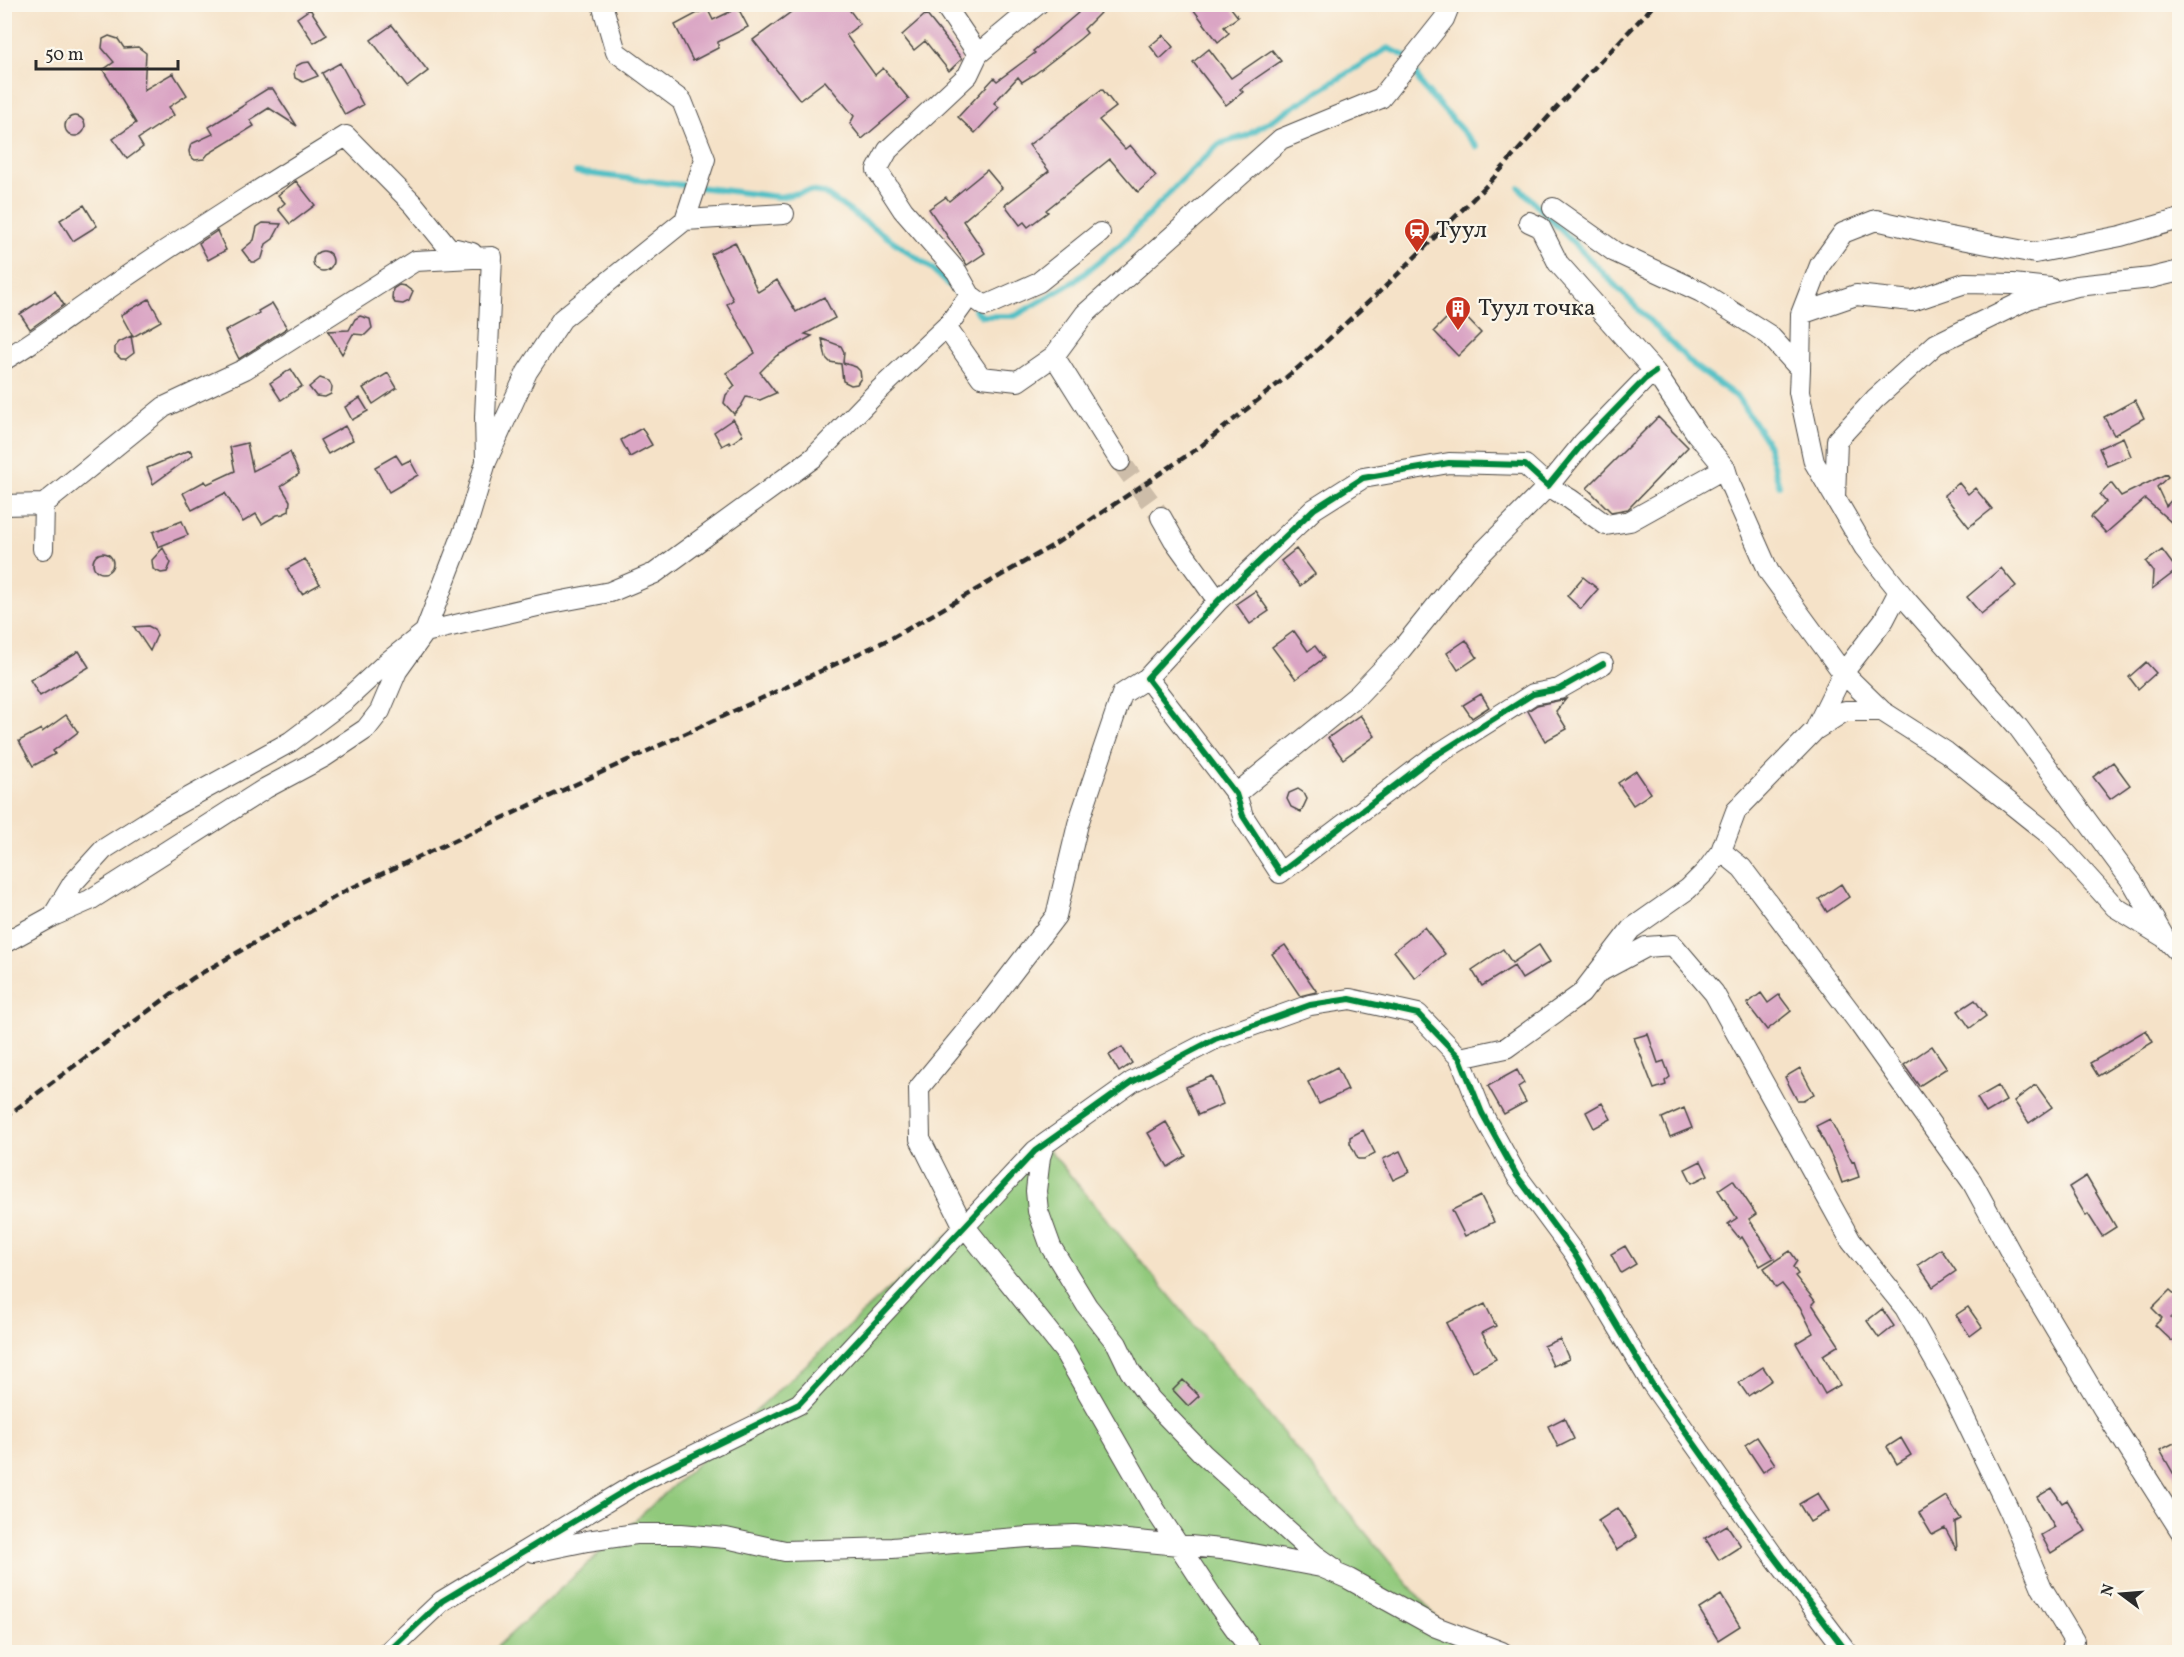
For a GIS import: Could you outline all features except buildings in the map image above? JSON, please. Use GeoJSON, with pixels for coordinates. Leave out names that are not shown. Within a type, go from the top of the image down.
{"type":"FeatureCollection","features":[{"type":"Feature","properties":{"kind":"street"},"geometry":{"type":"LineString","coordinates":[[4,943],[53,916],[90,900],[128,878],[266,788],[324,757],[366,729],[380,711],[397,671],[425,632],[469,518],[486,462],[527,372],[562,319],[685,220],[705,159],[682,101],[616,52],[602,4]]}},
{"type":"Feature","properties":{"kind":"street"},"geometry":{"type":"LineString","coordinates":[[944,4],[978,54]]}},
{"type":"Feature","properties":{"kind":"street"},"geometry":{"type":"LineString","coordinates":[[966,300],[957,272],[903,210],[877,171],[888,150],[968,75],[978,54],[1038,4]]}},
{"type":"Feature","properties":{"kind":"street"},"geometry":{"type":"LineString","coordinates":[[946,327],[981,377],[1018,381],[1054,356],[1085,314],[1281,139],[1381,98],[1447,12],[1464,4]]}},
{"type":"Feature","properties":{"kind":"street"},"geometry":{"type":"LineString","coordinates":[[4,360],[247,197],[346,136],[414,205],[448,247],[492,257]]}},
{"type":"Feature","properties":{"kind":"street"},"geometry":{"type":"LineString","coordinates":[[1553,208],[1615,252],[1701,292],[1769,335],[1800,369]]}},
{"type":"Feature","properties":{"kind":"street"},"geometry":{"type":"LineString","coordinates":[[685,220],[784,214]]}},
{"type":"Feature","properties":{"kind":"street"},"geometry":{"type":"LineString","coordinates":[[2164,938],[2133,883],[2018,727],[1863,547],[1814,462],[1799,392],[1801,314],[1820,265],[1843,233],[1876,220],[2035,253],[2121,236],[2180,219]]}},
{"type":"Feature","properties":{"kind":"street"},"geometry":{"type":"LineString","coordinates":[[1528,222],[1540,227],[1558,263],[1655,372],[1696,433],[1725,468],[1768,572],[1843,673],[1882,711],[1946,752],[2050,836],[2115,907],[2164,938],[2180,954]]}},
{"type":"Feature","properties":{"kind":"street"},"geometry":{"type":"LineString","coordinates":[[966,300],[985,306],[1039,282],[1100,233]]}},
{"type":"Feature","properties":{"kind":"street"},"geometry":{"type":"LineString","coordinates":[[486,462],[485,417],[492,257]]}},
{"type":"Feature","properties":{"kind":"street"},"geometry":{"type":"LineString","coordinates":[[4,505],[44,504],[164,407],[245,369],[415,261],[492,257]]}},
{"type":"Feature","properties":{"kind":"street"},"geometry":{"type":"LineString","coordinates":[[1835,498],[1837,440],[1875,399],[1936,344],[2030,298],[2077,286],[2151,278],[2180,271]]}},
{"type":"Feature","properties":{"kind":"street"},"geometry":{"type":"LineString","coordinates":[[1801,314],[1856,295],[1912,301],[1965,283],[2013,284],[2063,290]]}},
{"type":"Feature","properties":{"kind":"street"},"geometry":{"type":"LineString","coordinates":[[53,916],[73,883],[104,849],[161,813],[290,741],[346,700],[386,663],[425,632],[610,592],[655,573],[813,458],[946,327],[966,300]]}},
{"type":"Feature","properties":{"kind":"street"},"geometry":{"type":"LineString","coordinates":[[1054,356],[1120,461]]}},
{"type":"Feature","properties":{"kind":"street"},"geometry":{"type":"LineString","coordinates":[[1236,794],[1358,695],[1400,651],[1466,569],[1548,486],[1583,443],[1645,379],[1655,372]]}},
{"type":"Feature","properties":{"kind":"street"},"geometry":{"type":"LineString","coordinates":[[1252,1653],[1215,1602],[1154,1508],[1064,1351],[965,1227],[920,1139],[920,1088],[1056,916],[1078,824],[1122,694],[1147,678],[1218,601],[1314,509],[1363,478],[1449,463],[1526,465],[1548,486],[1606,525],[1630,521],[1725,468]]}},
{"type":"Feature","properties":{"kind":"street"},"geometry":{"type":"LineString","coordinates":[[44,504],[44,549]]}},
{"type":"Feature","properties":{"kind":"street"},"geometry":{"type":"LineString","coordinates":[[1161,518],[1218,601]]}},
{"type":"Feature","properties":{"kind":"street"},"geometry":{"type":"LineString","coordinates":[[1815,730],[1843,673],[1884,620],[1899,591]]}},
{"type":"Feature","properties":{"kind":"street"},"geometry":{"type":"LineString","coordinates":[[1147,678],[1236,794],[1243,816],[1280,873],[1430,759],[1533,694],[1559,688],[1603,664]]}},
{"type":"Feature","properties":{"kind":"street"},"geometry":{"type":"LineString","coordinates":[[1460,1059],[1506,1048],[1581,994],[1631,929],[1688,889],[1706,871],[1721,851],[1736,811],[1815,730],[1845,711],[1882,711]]}},
{"type":"Feature","properties":{"kind":"street"},"geometry":{"type":"LineString","coordinates":[[266,788],[290,741]]}},
{"type":"Feature","properties":{"kind":"street"},"geometry":{"type":"LineString","coordinates":[[1721,851],[1742,868],[1756,886],[1858,1022],[1972,1182],[2043,1307],[2180,1530]]}},
{"type":"Feature","properties":{"kind":"street"},"geometry":{"type":"LineString","coordinates":[[1598,972],[1646,947],[1673,945],[1714,993],[1851,1241],[1905,1308],[1948,1384],[2010,1512],[2042,1588],[2074,1641],[2070,1653]]}},
{"type":"Feature","properties":{"kind":"street"},"geometry":{"type":"LineString","coordinates":[[388,1653],[442,1601],[639,1482],[799,1404],[1035,1151],[1132,1082],[1215,1039],[1310,1005],[1350,999],[1418,1014],[1460,1059],[1482,1113],[1517,1176],[1574,1253],[1652,1384],[1773,1555],[1847,1653]]}},
{"type":"Feature","properties":{"kind":"street"},"geometry":{"type":"LineString","coordinates":[[1044,1145],[1040,1157],[1036,1191],[1038,1211],[1050,1247],[1087,1306],[1117,1344],[1130,1371],[1151,1400],[1203,1454],[1315,1555],[1349,1579]]}},
{"type":"Feature","properties":{"kind":"street"},"geometry":{"type":"LineString","coordinates":[[513,1558],[587,1541],[636,1534],[681,1534],[726,1538],[785,1551],[892,1548],[1028,1536],[1075,1535],[1231,1550],[1321,1567],[1349,1579],[1436,1627],[1485,1644],[1502,1653]]}},
{"type":"Feature","properties":{"kind":"green space"},"geometry":{"type":"Polygon","coordinates":[[[1046,1146],[1464,1652],[491,1652],[1046,1146]]]}},
{"type":"Feature","properties":{"kind":"waterway"},"geometry":{"type":"LineString","coordinates":[[975,310],[982,316],[1015,316],[1075,281],[1121,244],[1219,144],[1246,136],[1388,48],[1407,57],[1422,86],[1477,147]]}},
{"type":"Feature","properties":{"kind":"waterway"},"geometry":{"type":"LineString","coordinates":[[576,172],[779,197],[809,191],[824,193],[930,267],[964,299]]}},
{"type":"Feature","properties":{"kind":"waterway"},"geometry":{"type":"LineString","coordinates":[[1520,188],[1694,366],[1737,397],[1766,440],[1779,485]]}},
{"type":"Feature","properties":{"kind":"tunnel"},"geometry":{"type":"LineString","coordinates":[[1120,461],[1161,517]]}},
{"type":"Feature","properties":{"kind":"railway"},"geometry":{"type":"LineString","coordinates":[[4,1118],[193,978],[347,890],[892,638],[1052,546],[1201,446],[1300,366],[1391,281],[1488,184],[1655,4]]}},
{"type":"Feature","properties":{"kind":"cycle path"},"geometry":{"type":"LineString","coordinates":[[1603,664],[1559,689],[1533,694],[1430,759],[1280,873],[1243,816],[1236,794],[1147,678],[1218,601],[1314,509],[1363,478],[1449,463],[1525,465],[1548,486],[1583,443],[1645,379],[1655,372]]}},
{"type":"Feature","properties":{"kind":"cycle path"},"geometry":{"type":"LineString","coordinates":[[388,1652],[442,1601],[639,1482],[799,1404],[1035,1151],[1132,1082],[1215,1039],[1310,1005],[1350,999],[1418,1014],[1460,1058],[1482,1113],[1517,1176],[1574,1253],[1652,1384],[1773,1555],[1847,1652]]}},
{"type":"Feature","properties":{"kind":"place","name":"Туул"},"geometry":{"type":"Point","coordinates":[1417,254]}},
{"type":"Feature","properties":{"kind":"place","name":"Туул точка"},"geometry":{"type":"Point","coordinates":[1458,332]}}]}
